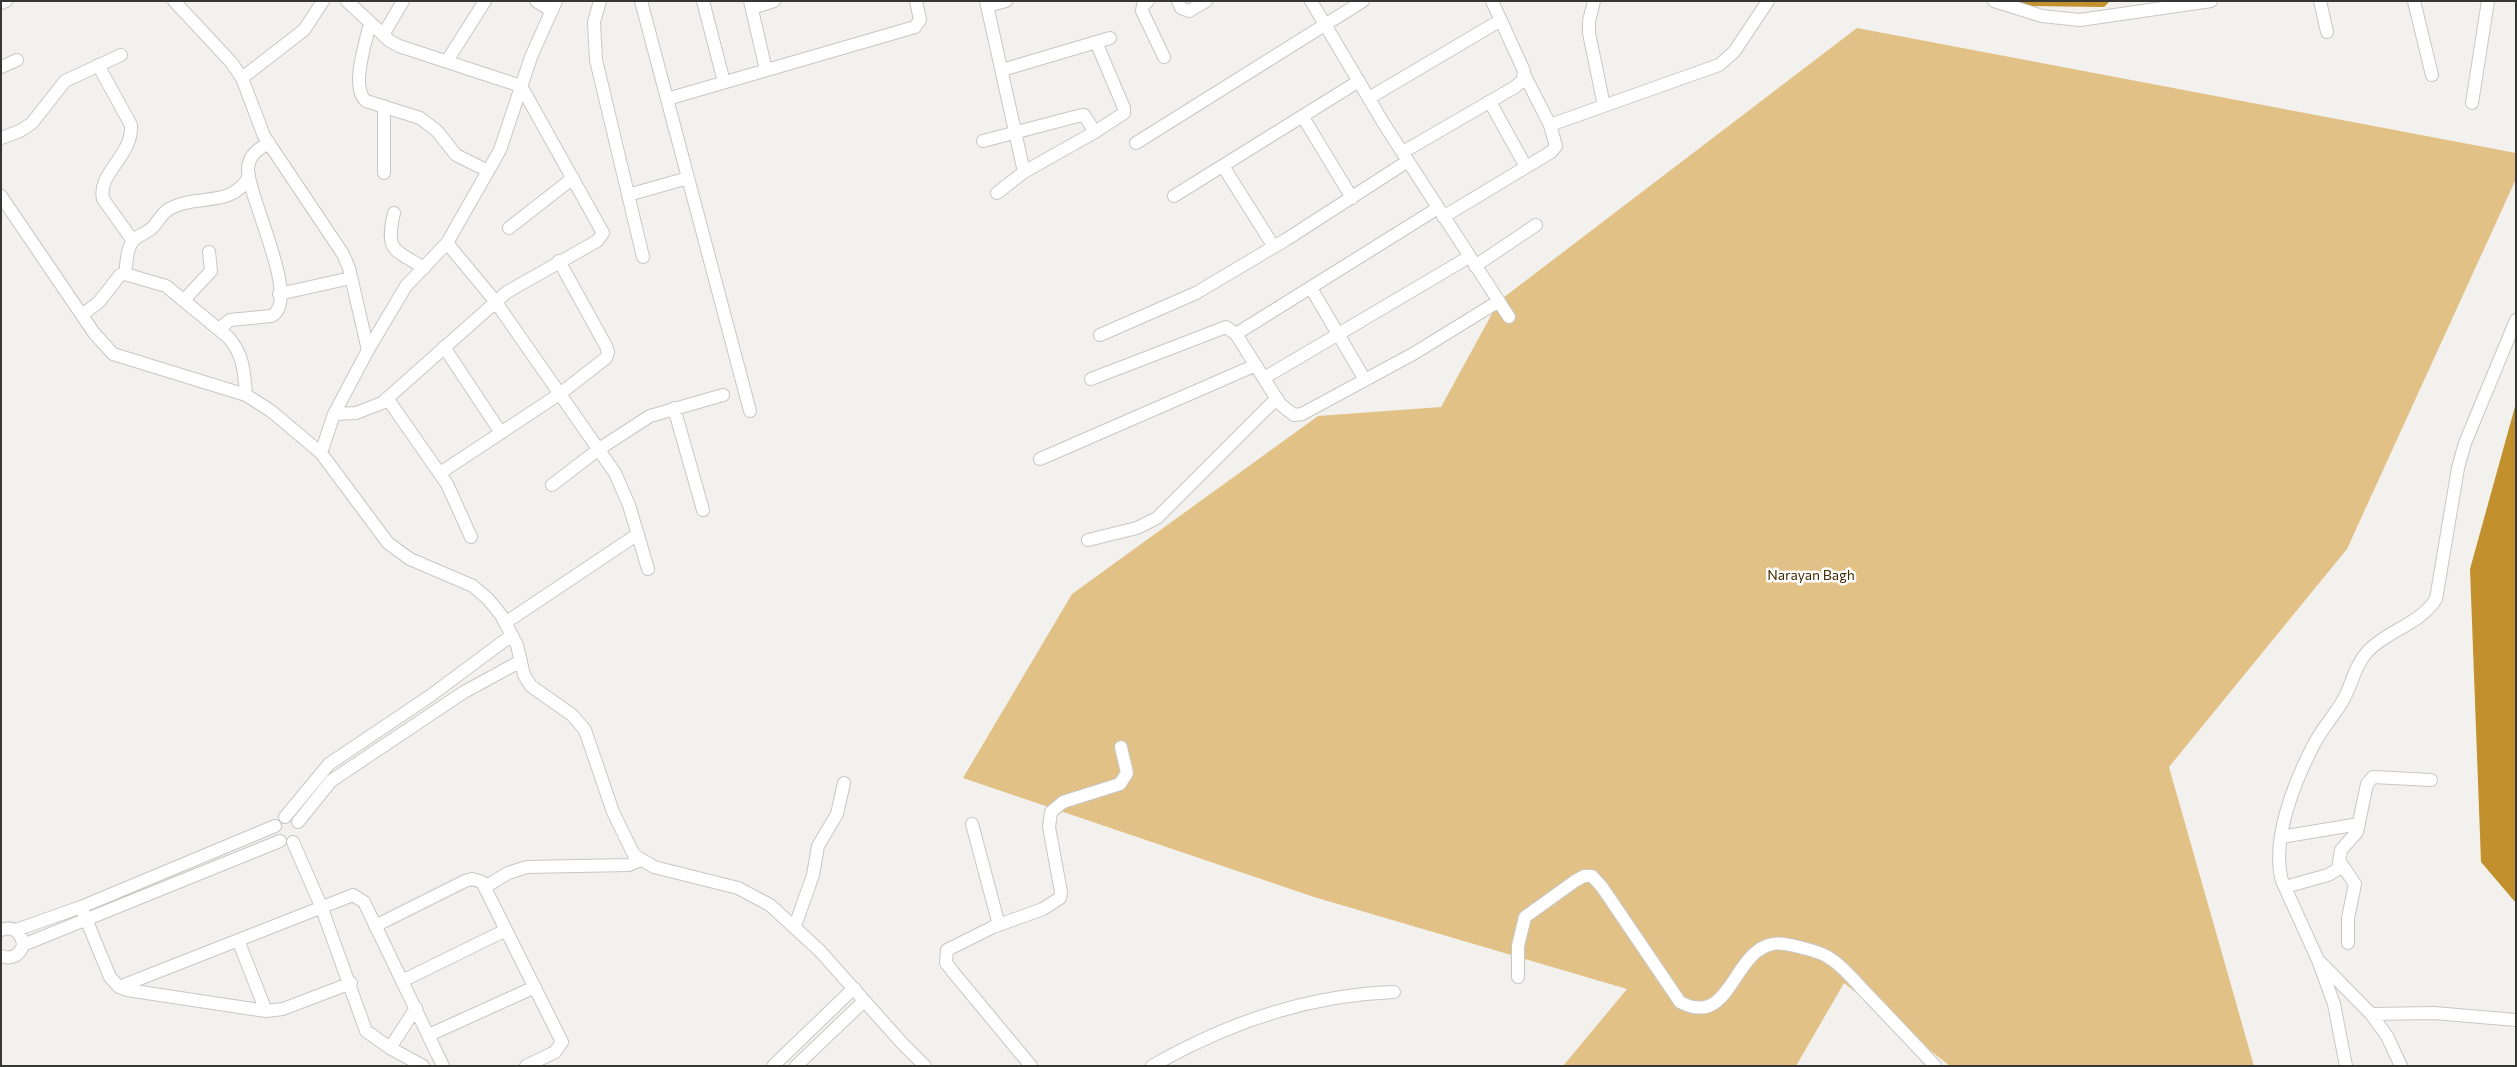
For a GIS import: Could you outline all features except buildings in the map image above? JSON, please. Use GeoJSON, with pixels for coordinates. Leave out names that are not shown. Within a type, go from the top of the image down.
{"type":"FeatureCollection","features":[{"type":"Feature","properties":{"kind":"street"},"geometry":{"type":"LineString","coordinates":[[1,3],[6,1]]}},
{"type":"Feature","properties":{"kind":"street"},"geometry":{"type":"LineString","coordinates":[[174,1],[231,62],[242,78],[257,122],[269,143],[343,254],[351,278],[368,350]]}},
{"type":"Feature","properties":{"kind":"street"},"geometry":{"type":"LineString","coordinates":[[242,78],[304,30],[323,1]]}},
{"type":"Feature","properties":{"kind":"street"},"geometry":{"type":"LineString","coordinates":[[334,414],[356,413],[371,409],[387,398],[496,301],[559,261],[597,241],[603,233],[522,86],[399,46],[383,35],[347,1]]}},
{"type":"Feature","properties":{"kind":"street"},"geometry":{"type":"LineString","coordinates":[[383,35],[403,1]]}},
{"type":"Feature","properties":{"kind":"street"},"geometry":{"type":"LineString","coordinates":[[447,61],[485,1]]}},
{"type":"Feature","properties":{"kind":"street"},"geometry":{"type":"LineString","coordinates":[[321,453],[334,414],[368,350],[406,286],[447,243],[500,150],[531,57],[554,6],[536,1]]}},
{"type":"Feature","properties":{"kind":"street"},"geometry":{"type":"LineString","coordinates":[[600,1],[594,22],[596,60],[643,257]]}},
{"type":"Feature","properties":{"kind":"street"},"geometry":{"type":"LineString","coordinates":[[641,1],[750,411]]}},
{"type":"Feature","properties":{"kind":"street"},"geometry":{"type":"LineString","coordinates":[[703,1],[724,82]]}},
{"type":"Feature","properties":{"kind":"street"},"geometry":{"type":"LineString","coordinates":[[766,70],[751,5],[774,1]]}},
{"type":"Feature","properties":{"kind":"street"},"geometry":{"type":"LineString","coordinates":[[667,99],[914,27],[920,20],[916,1]]}},
{"type":"Feature","properties":{"kind":"street"},"geometry":{"type":"LineString","coordinates":[[1006,1],[987,4],[1024,172]]}},
{"type":"Feature","properties":{"kind":"street"},"geometry":{"type":"LineString","coordinates":[[1148,1],[1143,5],[1142,11],[1164,57]]}},
{"type":"Feature","properties":{"kind":"street"},"geometry":{"type":"LineString","coordinates":[[1178,1],[1185,11],[1189,11],[1206,1]]}},
{"type":"Feature","properties":{"kind":"street"},"geometry":{"type":"LineString","coordinates":[[1311,1],[1405,157],[1472,262],[1510,317]]}},
{"type":"Feature","properties":{"kind":"street"},"geometry":{"type":"LineString","coordinates":[[1136,143],[1363,1]]}},
{"type":"Feature","properties":{"kind":"street"},"geometry":{"type":"LineString","coordinates":[[1236,334],[1441,212],[1526,167],[1551,152],[1556,146],[1550,125],[1525,76],[1492,1]]}},
{"type":"Feature","properties":{"kind":"street"},"geometry":{"type":"LineString","coordinates":[[1594,1],[1589,22],[1589,33],[1604,106]]}},
{"type":"Feature","properties":{"kind":"street"},"geometry":{"type":"LineString","coordinates":[[1550,125],[1719,65],[1734,52],[1768,1]]}},
{"type":"Feature","properties":{"kind":"street"},"geometry":{"type":"LineString","coordinates":[[1994,1],[2042,16],[2080,20],[2211,1]]}},
{"type":"Feature","properties":{"kind":"street"},"geometry":{"type":"LineString","coordinates":[[2320,1],[2327,32]]}},
{"type":"Feature","properties":{"kind":"street"},"geometry":{"type":"LineString","coordinates":[[2414,1],[2432,74]]}},
{"type":"Feature","properties":{"kind":"street"},"geometry":{"type":"LineString","coordinates":[[2472,103],[2488,1]]}},
{"type":"Feature","properties":{"kind":"street"},"geometry":{"type":"LineString","coordinates":[[1369,98],[1501,20]]}},
{"type":"Feature","properties":{"kind":"street"},"geometry":{"type":"LineString","coordinates":[[370,23],[358,83],[361,97],[366,101],[420,118],[437,131],[456,154],[488,171]]}},
{"type":"Feature","properties":{"kind":"street"},"geometry":{"type":"LineString","coordinates":[[1002,70],[1110,38]]}},
{"type":"Feature","properties":{"kind":"street"},"geometry":{"type":"LineString","coordinates":[[997,193],[1024,172],[1121,116],[1124,108],[1096,42]]}},
{"type":"Feature","properties":{"kind":"street"},"geometry":{"type":"LineString","coordinates":[[1,138],[20,131],[32,123],[65,81],[121,55]]}},
{"type":"Feature","properties":{"kind":"street"},"geometry":{"type":"LineString","coordinates":[[1,67],[17,60]]}},
{"type":"Feature","properties":{"kind":"street"},"geometry":{"type":"LineString","coordinates":[[98,65],[131,125],[132,136],[103,183],[103,198],[133,241]]}},
{"type":"Feature","properties":{"kind":"street"},"geometry":{"type":"LineString","coordinates":[[1100,335],[1196,293],[1274,247],[1352,198],[1405,157],[1520,84],[1525,76]]}},
{"type":"Feature","properties":{"kind":"street"},"geometry":{"type":"LineString","coordinates":[[1174,196],[1359,81]]}},
{"type":"Feature","properties":{"kind":"street"},"geometry":{"type":"LineString","coordinates":[[1490,102],[1526,167]]}},
{"type":"Feature","properties":{"kind":"street"},"geometry":{"type":"LineString","coordinates":[[384,106],[384,173]]}},
{"type":"Feature","properties":{"kind":"street"},"geometry":{"type":"LineString","coordinates":[[983,141],[1084,116],[1095,132]]}},
{"type":"Feature","properties":{"kind":"street"},"geometry":{"type":"LineString","coordinates":[[1303,117],[1352,198]]}},
{"type":"Feature","properties":{"kind":"street"},"geometry":{"type":"LineString","coordinates":[[219,329],[230,320],[275,314],[280,306],[274,255],[248,168],[253,154],[269,143]]}},
{"type":"Feature","properties":{"kind":"street"},"geometry":{"type":"LineString","coordinates":[[1223,166],[1274,247]]}},
{"type":"Feature","properties":{"kind":"street"},"geometry":{"type":"LineString","coordinates":[[125,274],[128,250],[133,241],[150,230],[165,211],[172,207],[228,196],[241,189],[249,176]]}},
{"type":"Feature","properties":{"kind":"street"},"geometry":{"type":"LineString","coordinates":[[508,228],[573,178]]}},
{"type":"Feature","properties":{"kind":"street"},"geometry":{"type":"LineString","coordinates":[[628,195],[688,178]]}},
{"type":"Feature","properties":{"kind":"street"},"geometry":{"type":"LineString","coordinates":[[1,196],[82,315],[104,346],[113,354],[246,395],[271,411],[321,453],[388,543],[410,559],[472,586],[488,599],[512,634],[524,675],[531,686],[572,715],[585,730],[625,841],[634,855],[654,867],[738,888],[770,906],[795,926],[925,1066]]}},
{"type":"Feature","properties":{"kind":"street"},"geometry":{"type":"LineString","coordinates":[[394,213],[389,234],[391,245],[424,268]]}},
{"type":"Feature","properties":{"kind":"street"},"geometry":{"type":"LineString","coordinates":[[1264,378],[1338,334],[1472,262],[1536,225]]}},
{"type":"Feature","properties":{"kind":"street"},"geometry":{"type":"LineString","coordinates":[[447,243],[496,301],[562,393],[599,449],[624,490],[648,569]]}},
{"type":"Feature","properties":{"kind":"street"},"geometry":{"type":"LineString","coordinates":[[184,300],[211,271],[209,252]]}},
{"type":"Feature","properties":{"kind":"street"},"geometry":{"type":"LineString","coordinates":[[440,473],[562,393],[601,363],[608,352],[559,261]]}},
{"type":"Feature","properties":{"kind":"street"},"geometry":{"type":"LineString","coordinates":[[82,315],[99,302],[120,275],[125,274],[159,283],[184,300],[228,337],[243,361],[246,395]]}},
{"type":"Feature","properties":{"kind":"street"},"geometry":{"type":"LineString","coordinates":[[279,294],[351,278]]}},
{"type":"Feature","properties":{"kind":"street"},"geometry":{"type":"LineString","coordinates":[[1311,288],[1365,380]]}},
{"type":"Feature","properties":{"kind":"street"},"geometry":{"type":"LineString","coordinates":[[1091,379],[1220,327],[1226,327],[1236,334],[1286,410],[1294,415],[1302,414],[1413,354],[1499,301]]}},
{"type":"Feature","properties":{"kind":"street"},"geometry":{"type":"LineString","coordinates":[[2346,1066],[2334,1004],[2318,960],[2285,887],[2279,868],[2281,837],[2293,793],[2313,745],[2343,701],[2358,663],[2368,650],[2417,620],[2430,608],[2436,598],[2458,468],[2465,443],[2516,320]]}},
{"type":"Feature","properties":{"kind":"street"},"geometry":{"type":"LineString","coordinates":[[444,347],[501,433]]}},
{"type":"Feature","properties":{"kind":"street"},"geometry":{"type":"LineString","coordinates":[[1040,459],[1256,365]]}},
{"type":"Feature","properties":{"kind":"street"},"geometry":{"type":"LineString","coordinates":[[552,485],[599,449],[650,416],[723,395]]}},
{"type":"Feature","properties":{"kind":"street"},"geometry":{"type":"LineString","coordinates":[[387,398],[440,473],[472,537]]}},
{"type":"Feature","properties":{"kind":"street"},"geometry":{"type":"LineString","coordinates":[[1088,540],[1137,528],[1157,518],[1277,398]]}},
{"type":"Feature","properties":{"kind":"street"},"geometry":{"type":"LineString","coordinates":[[674,408],[703,510]]}},
{"type":"Feature","properties":{"kind":"street"},"geometry":{"type":"LineString","coordinates":[[505,623],[638,534]]}},
{"type":"Feature","properties":{"kind":"street"},"geometry":{"type":"LineString","coordinates":[[280,841],[276,836],[280,822],[323,769],[430,696],[512,634]]}},
{"type":"Feature","properties":{"kind":"street"},"geometry":{"type":"LineString","coordinates":[[298,822],[332,781],[437,710],[521,661]]}},
{"type":"Feature","properties":{"kind":"street"},"geometry":{"type":"LineString","coordinates":[[430,696],[437,710]]}},
{"type":"Feature","properties":{"kind":"street"},"geometry":{"type":"LineString","coordinates":[[378,732],[385,744]]}},
{"type":"Feature","properties":{"kind":"street"},"geometry":{"type":"LineString","coordinates":[[1031,1066],[946,963],[947,950],[951,946],[999,925],[1043,909],[1060,898],[1061,892],[1049,828],[1051,812],[1063,802],[1120,784],[1127,772],[1121,748]]}},
{"type":"Feature","properties":{"kind":"street"},"geometry":{"type":"LineString","coordinates":[[323,769],[332,781]]}},
{"type":"Feature","properties":{"kind":"street"},"geometry":{"type":"LineString","coordinates":[[2285,887],[2334,872],[2340,862],[2342,850],[2357,832],[2367,784],[2373,777],[2431,780]]}},
{"type":"Feature","properties":{"kind":"street"},"geometry":{"type":"LineString","coordinates":[[795,926],[813,875],[818,846],[837,814],[844,783]]}},
{"type":"Feature","properties":{"kind":"street"},"geometry":{"type":"LineString","coordinates":[[16,930],[168,871],[290,817],[298,822],[300,831],[293,842]]}},
{"type":"Feature","properties":{"kind":"street"},"geometry":{"type":"LineString","coordinates":[[972,824],[999,925]]}},
{"type":"Feature","properties":{"kind":"street"},"geometry":{"type":"LineString","coordinates":[[2281,837],[2359,824]]}},
{"type":"Feature","properties":{"kind":"street"},"geometry":{"type":"LineString","coordinates":[[23,945],[280,841],[293,842]]}},
{"type":"Feature","properties":{"kind":"street"},"geometry":{"type":"LineString","coordinates":[[293,842],[321,906],[366,1030],[390,1048],[423,1066]]}},
{"type":"Feature","properties":{"kind":"street"},"geometry":{"type":"LineString","coordinates":[[485,887],[508,872],[527,867],[629,864],[641,860]]}},
{"type":"Feature","properties":{"kind":"street"},"geometry":{"type":"LineString","coordinates":[[2340,862],[2356,884],[2348,918],[2348,943]]}},
{"type":"Feature","properties":{"kind":"street"},"geometry":{"type":"LineString","coordinates":[[168,871],[173,883]]}},
{"type":"Feature","properties":{"kind":"street"},"geometry":{"type":"LineString","coordinates":[[1518,977],[1518,946],[1525,918],[1575,881],[1584,876],[1592,876],[1602,887],[1680,1002],[1696,1008],[1711,1006],[1718,1001],[1751,957],[1772,944],[1782,943],[1823,954],[1842,968],[1935,1066]]}},
{"type":"Feature","properties":{"kind":"street"},"geometry":{"type":"LineString","coordinates":[[375,926],[472,879],[482,882],[562,1042],[555,1052],[526,1066]]}},
{"type":"Feature","properties":{"kind":"street"},"geometry":{"type":"LineString","coordinates":[[119,987],[321,906],[353,895],[358,896],[364,902],[443,1066]]}},
{"type":"Feature","properties":{"kind":"street"},"geometry":{"type":"LineString","coordinates":[[80,906],[110,978],[119,987],[266,1011],[283,1009],[350,984]]}},
{"type":"Feature","properties":{"kind":"street"},"geometry":{"type":"LineString","coordinates":[[1,930],[11,928],[16,930],[23,939],[23,945],[18,954],[8,958],[2,956]]}},
{"type":"Feature","properties":{"kind":"street"},"geometry":{"type":"LineString","coordinates":[[402,981],[506,930]]}},
{"type":"Feature","properties":{"kind":"street"},"geometry":{"type":"LineString","coordinates":[[238,940],[266,1011]]}},
{"type":"Feature","properties":{"kind":"street"},"geometry":{"type":"LineString","coordinates":[[2318,960],[2371,1014],[2388,1036],[2400,1066]]}},
{"type":"Feature","properties":{"kind":"street"},"geometry":{"type":"LineString","coordinates":[[429,1035],[535,987]]}},
{"type":"Feature","properties":{"kind":"street"},"geometry":{"type":"LineString","coordinates":[[773,1066],[854,988]]}},
{"type":"Feature","properties":{"kind":"street"},"geometry":{"type":"LineString","coordinates":[[1152,1066],[1251,1018],[1353,993],[1394,992]]}},
{"type":"Feature","properties":{"kind":"street"},"geometry":{"type":"LineString","coordinates":[[796,1066],[864,1001]]}},
{"type":"Feature","properties":{"kind":"street"},"geometry":{"type":"LineString","coordinates":[[390,1048],[416,1008]]}},
{"type":"Feature","properties":{"kind":"street"},"geometry":{"type":"LineString","coordinates":[[2371,1014],[2434,1013],[2516,1020]]}},
{"type":"Feature","properties":{"kind":"green space","name":"Narayan Bagh"},"geometry":{"type":"Polygon","coordinates":[[[1857,28],[2516,153],[2516,179],[2347,549],[2169,767],[2254,1066],[1950,1066],[1844,983],[1796,1066],[1563,1066],[1627,989],[1314,897],[963,778],[1072,594],[1318,416],[1441,407],[1499,301],[1857,28]]]}},
{"type":"Feature","properties":{"kind":"shaded area"},"geometry":{"type":"Polygon","coordinates":[[[2016,1],[2110,1],[2104,7],[2028,6],[2016,1]]]}},
{"type":"Feature","properties":{"kind":"shaded area"},"geometry":{"type":"Polygon","coordinates":[[[2516,403],[2516,903],[2481,862],[2470,569],[2516,403]]]}}]}
